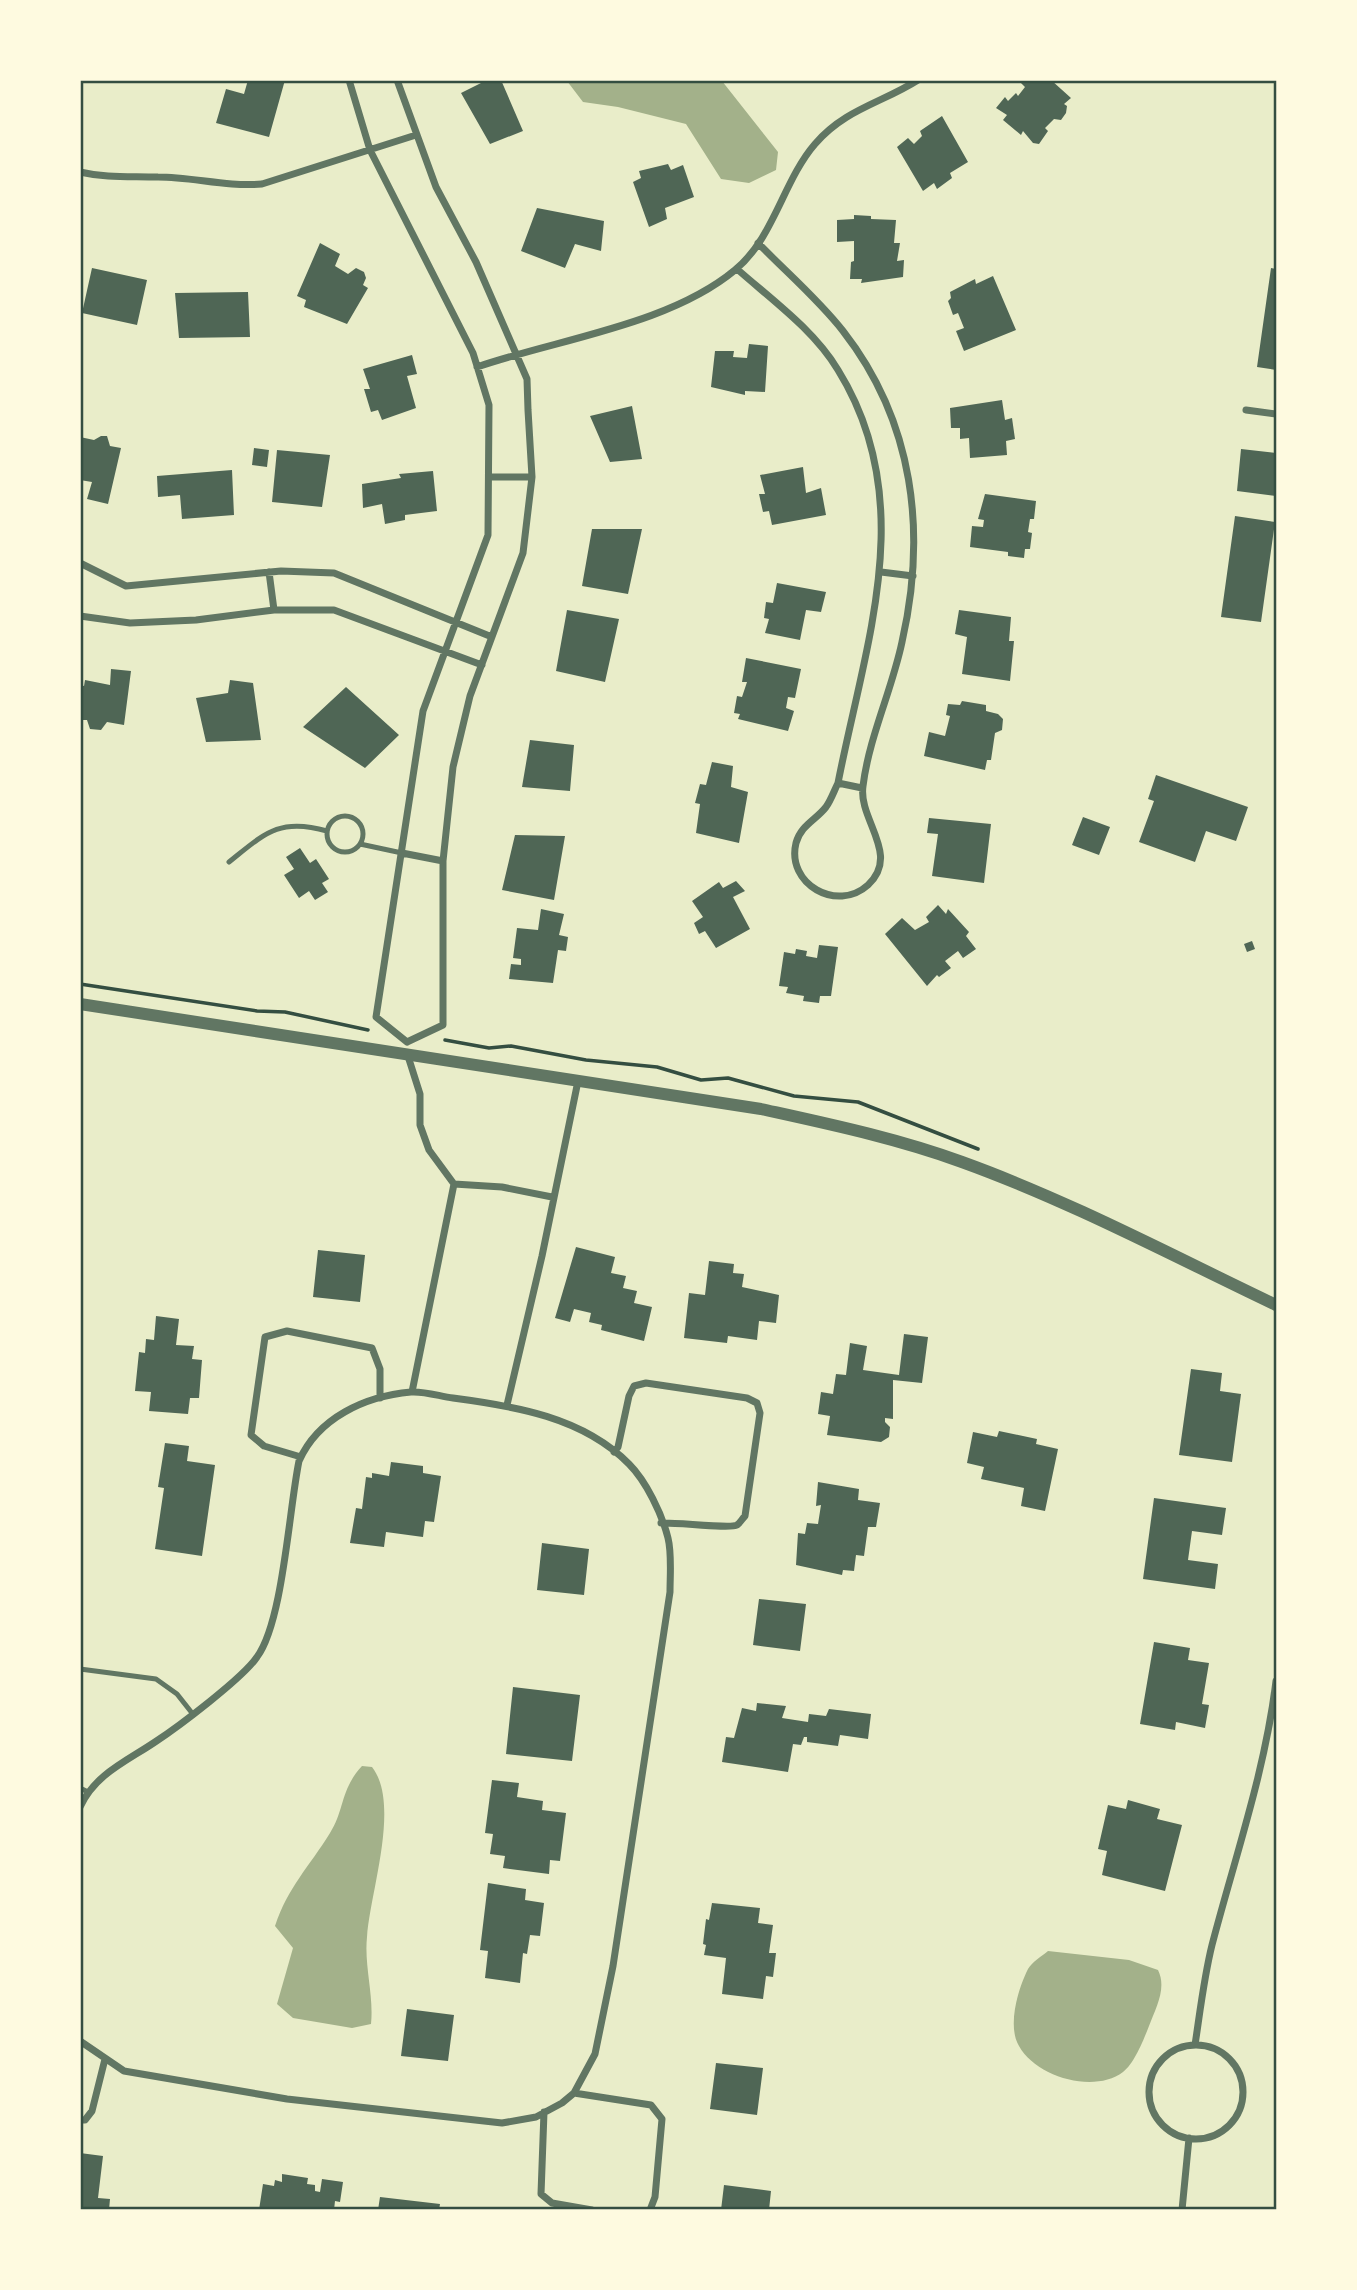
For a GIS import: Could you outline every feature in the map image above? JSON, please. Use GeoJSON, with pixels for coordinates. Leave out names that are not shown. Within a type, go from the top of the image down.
{"type":"FeatureCollection","features":[{"type":"Feature","properties":{"kind":"street"},"geometry":{"type":"LineString","coordinates":[[349,80],[370,150],[477,367],[489,405],[488,535],[423,711],[376,1017],[407,1048],[421,1094],[421,1125],[429,1150],[454,1184],[412,1392]]}},
{"type":"Feature","properties":{"kind":"street"},"geometry":{"type":"LineString","coordinates":[[397,80],[436,187],[476,262],[527,379],[532,477],[523,553],[470,696],[453,767],[443,861],[443,1025],[407,1048]]}},
{"type":"Feature","properties":{"kind":"street"},"geometry":{"type":"LineString","coordinates":[[477,367],[644,317],[704,292],[737,269],[758,243],[814,145],[860,107],[918,80]]}},
{"type":"Feature","properties":{"kind":"street"},"geometry":{"type":"LineString","coordinates":[[80,172],[238,186],[262,184],[416,135]]}},
{"type":"Feature","properties":{"kind":"street"},"geometry":{"type":"LineString","coordinates":[[737,269],[806,330],[838,370],[874,455],[882,507],[881,572],[838,783],[825,808],[802,829],[794,854],[803,879],[827,896],[842,897],[857,893],[869,884],[877,872],[881,858],[880,843],[868,816],[862,788],[902,642],[913,576],[915,537],[912,487],[888,403],[842,330],[758,243]]}},
{"type":"Feature","properties":{"kind":"street"},"geometry":{"type":"LineString","coordinates":[[1246,410],[1276,414]]}},
{"type":"Feature","properties":{"kind":"street"},"geometry":{"type":"LineString","coordinates":[[489,477],[532,477]]}},
{"type":"Feature","properties":{"kind":"street"},"geometry":{"type":"LineString","coordinates":[[80,563],[126,586],[269,572],[334,572],[492,637]]}},
{"type":"Feature","properties":{"kind":"street"},"geometry":{"type":"LineString","coordinates":[[269,572],[274,610]]}},
{"type":"Feature","properties":{"kind":"street"},"geometry":{"type":"LineString","coordinates":[[881,572],[913,576]]}},
{"type":"Feature","properties":{"kind":"street"},"geometry":{"type":"LineString","coordinates":[[80,616],[130,623],[196,620],[274,610],[334,610],[443,653],[482,665]]}},
{"type":"Feature","properties":{"kind":"street"},"geometry":{"type":"LineString","coordinates":[[838,783],[862,788]]}},
{"type":"Feature","properties":{"kind":"street"},"geometry":{"type":"LineString","coordinates":[[402,853],[443,861]]}},
{"type":"Feature","properties":{"kind":"street"},"geometry":{"type":"LineString","coordinates":[[80,1004],[407,1048],[578,1081],[761,1109],[863,1131],[962,1162],[1062,1204],[1276,1305]]}},
{"type":"Feature","properties":{"kind":"street"},"geometry":{"type":"LineString","coordinates":[[507,1405],[542,1256],[578,1081]]}},
{"type":"Feature","properties":{"kind":"street"},"geometry":{"type":"LineString","coordinates":[[454,1184],[502,1187],[552,1197]]}},
{"type":"Feature","properties":{"kind":"street"},"geometry":{"type":"LineString","coordinates":[[301,1457],[264,1446],[251,1436],[265,1338],[287,1331],[372,1348],[380,1369],[380,1398]]}},
{"type":"Feature","properties":{"kind":"street"},"geometry":{"type":"LineString","coordinates":[[614,1451],[618,1447],[629,1396],[634,1386],[646,1383],[747,1398],[757,1403],[760,1413],[745,1517],[737,1525],[723,1527],[690,1522],[661,1523]]}},
{"type":"Feature","properties":{"kind":"street"},"geometry":{"type":"LineString","coordinates":[[80,1807],[84,1790],[103,1774],[157,1741],[258,1657],[273,1625],[293,1490],[301,1457],[310,1438],[351,1407],[412,1392],[507,1405],[569,1424],[597,1437],[630,1464],[651,1497],[668,1539],[670,1592],[613,1966],[595,2054],[574,2093],[544,2112],[502,2123],[287,2099],[124,2071],[80,2041]]}},
{"type":"Feature","properties":{"kind":"street"},"geometry":{"type":"LineString","coordinates":[[1195,2045],[1212,1947],[1247,1828],[1270,1734],[1276,1681]]}},
{"type":"Feature","properties":{"kind":"street"},"geometry":{"type":"LineString","coordinates":[[1195,2045],[1210,2047],[1224,2054],[1236,2065],[1242,2079],[1244,2095],[1240,2110],[1232,2123],[1212,2136],[1189,2138],[1175,2134],[1162,2124],[1149,2097],[1156,2067],[1179,2048],[1195,2045]]}},
{"type":"Feature","properties":{"kind":"street"},"geometry":{"type":"LineString","coordinates":[[80,2120],[86,2120],[92,2111],[105,2060]]}},
{"type":"Feature","properties":{"kind":"street"},"geometry":{"type":"LineString","coordinates":[[574,2093],[651,2105],[662,2119],[655,2197],[650,2210]]}},
{"type":"Feature","properties":{"kind":"street"},"geometry":{"type":"LineString","coordinates":[[544,2112],[541,2194],[552,2203],[592,2210]]}},
{"type":"Feature","properties":{"kind":"street"},"geometry":{"type":"LineString","coordinates":[[1182,2210],[1189,2138]]}},
{"type":"Feature","properties":{"kind":"lane"},"geometry":{"type":"LineString","coordinates":[[360,844],[362,831],[355,819],[335,819],[327,831],[327,838],[335,849],[348,852],[360,844],[402,853]]}},
{"type":"Feature","properties":{"kind":"lane"},"geometry":{"type":"LineString","coordinates":[[229,862],[269,830],[306,825],[327,831]]}},
{"type":"Feature","properties":{"kind":"lane"},"geometry":{"type":"LineString","coordinates":[[80,1669],[156,1679],[177,1694],[192,1713]]}},
{"type":"Feature","properties":{"kind":"shaded area"},"geometry":{"type":"Polygon","coordinates":[[[567,81],[722,81],[778,152],[776,170],[749,183],[721,179],[686,124],[618,107],[583,102],[567,81]]]}},
{"type":"Feature","properties":{"kind":"shaded area"},"geometry":{"type":"Polygon","coordinates":[[[362,1766],[372,1767],[380,1783],[384,1825],[367,1937],[371,2024],[352,2028],[293,2018],[277,2004],[293,1948],[275,1926],[293,1888],[335,1824],[346,1791],[362,1766]]]}},
{"type":"Feature","properties":{"kind":"shaded area"},"geometry":{"type":"Polygon","coordinates":[[[1048,1951],[1129,1960],[1158,1970],[1161,1991],[1157,2005],[1138,2051],[1123,2072],[1097,2082],[1066,2079],[1038,2066],[1019,2046],[1014,2018],[1024,1977],[1030,1966],[1048,1951]]]}},
{"type":"Feature","properties":{"kind":"building"},"geometry":{"type":"Polygon","coordinates":[[[248,80],[285,80],[269,137],[216,123],[226,89],[244,94],[248,80]]]}},
{"type":"Feature","properties":{"kind":"building"},"geometry":{"type":"Polygon","coordinates":[[[487,80],[501,80],[523,131],[490,144],[461,93],[487,80]]]}},
{"type":"Feature","properties":{"kind":"building"},"geometry":{"type":"Polygon","coordinates":[[[1018,80],[1051,80],[1071,98],[1064,104],[1067,106],[1066,113],[1061,120],[1054,119],[1045,128],[1048,131],[1039,144],[1033,143],[1023,131],[1021,135],[1003,120],[1007,115],[996,108],[1005,97],[1008,101],[1016,93],[1018,96],[1025,87],[1018,80]]]}},
{"type":"Feature","properties":{"kind":"building"},"geometry":{"type":"Polygon","coordinates":[[[942,116],[968,162],[950,173],[952,178],[937,189],[934,183],[923,191],[897,147],[908,138],[914,144],[922,136],[920,131],[942,116]]]}},
{"type":"Feature","properties":{"kind":"building"},"geometry":{"type":"Polygon","coordinates":[[[668,164],[671,170],[683,165],[694,197],[665,208],[667,219],[649,227],[633,182],[641,178],[639,171],[668,164]]]}},
{"type":"Feature","properties":{"kind":"building"},"geometry":{"type":"Polygon","coordinates":[[[537,208],[604,221],[601,251],[575,244],[565,268],[521,251],[537,208]]]}},
{"type":"Feature","properties":{"kind":"building"},"geometry":{"type":"Polygon","coordinates":[[[854,215],[896,220],[894,243],[900,243],[897,261],[904,260],[903,277],[861,283],[862,279],[850,279],[854,241],[837,242],[837,220],[854,219],[854,215]]]}},
{"type":"Feature","properties":{"kind":"building"},"geometry":{"type":"Polygon","coordinates":[[[320,243],[340,254],[335,266],[348,274],[356,268],[364,272],[366,278],[363,285],[368,288],[347,324],[304,307],[306,300],[297,296],[320,243]]]}},
{"type":"Feature","properties":{"kind":"building"},"geometry":{"type":"Polygon","coordinates":[[[92,268],[147,280],[137,325],[82,313],[92,268]]]}},
{"type":"Feature","properties":{"kind":"building"},"geometry":{"type":"Polygon","coordinates":[[[1271,268],[1276,269],[1276,370],[1257,367],[1271,268]]]}},
{"type":"Feature","properties":{"kind":"building"},"geometry":{"type":"Polygon","coordinates":[[[993,276],[1016,330],[964,351],[956,331],[964,328],[958,313],[953,315],[948,301],[951,298],[950,292],[975,279],[976,284],[993,276]]]}},
{"type":"Feature","properties":{"kind":"building"},"geometry":{"type":"Polygon","coordinates":[[[248,292],[250,337],[179,338],[175,293],[248,292]]]}},
{"type":"Feature","properties":{"kind":"building"},"geometry":{"type":"Polygon","coordinates":[[[749,344],[768,346],[765,392],[745,391],[745,395],[711,387],[715,351],[734,351],[733,357],[747,358],[749,344]]]}},
{"type":"Feature","properties":{"kind":"building"},"geometry":{"type":"Polygon","coordinates":[[[412,355],[417,374],[407,376],[416,408],[382,420],[378,410],[371,412],[364,389],[370,389],[363,369],[412,355]]]}},
{"type":"Feature","properties":{"kind":"building"},"geometry":{"type":"Polygon","coordinates":[[[1002,400],[1005,420],[1012,418],[1015,439],[1006,441],[1007,455],[970,458],[969,438],[960,439],[960,428],[951,428],[950,408],[1002,400]]]}},
{"type":"Feature","properties":{"kind":"building"},"geometry":{"type":"Polygon","coordinates":[[[632,406],[642,459],[610,462],[590,416],[632,406]]]}},
{"type":"Feature","properties":{"kind":"building"},"geometry":{"type":"Polygon","coordinates":[[[107,436],[110,446],[121,448],[108,504],[87,499],[92,482],[80,480],[80,437],[94,440],[107,436]]]}},
{"type":"Feature","properties":{"kind":"building"},"geometry":{"type":"Polygon","coordinates":[[[254,448],[269,450],[267,467],[252,465],[254,448]]]}},
{"type":"Feature","properties":{"kind":"building"},"geometry":{"type":"Polygon","coordinates":[[[1241,449],[1276,453],[1276,496],[1237,491],[1241,449]]]}},
{"type":"Feature","properties":{"kind":"building"},"geometry":{"type":"Polygon","coordinates":[[[277,450],[330,455],[322,507],[272,502],[277,450]]]}},
{"type":"Feature","properties":{"kind":"building"},"geometry":{"type":"Polygon","coordinates":[[[803,467],[806,493],[821,488],[826,515],[772,525],[769,511],[763,512],[759,494],[765,494],[760,475],[803,467]]]}},
{"type":"Feature","properties":{"kind":"building"},"geometry":{"type":"Polygon","coordinates":[[[232,470],[234,515],[182,519],[180,495],[158,497],[157,476],[232,470]]]}},
{"type":"Feature","properties":{"kind":"building"},"geometry":{"type":"Polygon","coordinates":[[[433,471],[437,511],[405,515],[405,520],[385,524],[382,504],[363,508],[362,484],[401,478],[399,474],[433,471]]]}},
{"type":"Feature","properties":{"kind":"building"},"geometry":{"type":"Polygon","coordinates":[[[985,494],[1036,501],[1034,519],[1030,519],[1028,532],[1032,533],[1030,549],[1025,549],[1024,558],[1008,556],[1008,552],[970,547],[972,526],[983,527],[984,520],[978,519],[985,494]]]}},
{"type":"Feature","properties":{"kind":"building"},"geometry":{"type":"Polygon","coordinates":[[[1235,516],[1275,522],[1261,622],[1221,617],[1235,516]]]}},
{"type":"Feature","properties":{"kind":"building"},"geometry":{"type":"Polygon","coordinates":[[[592,529],[642,529],[628,594],[582,586],[592,529]]]}},
{"type":"Feature","properties":{"kind":"building"},"geometry":{"type":"Polygon","coordinates":[[[777,583],[826,592],[821,612],[806,610],[800,640],[765,633],[769,619],[764,618],[766,602],[773,603],[777,583]]]}},
{"type":"Feature","properties":{"kind":"building"},"geometry":{"type":"Polygon","coordinates":[[[567,610],[619,619],[605,682],[556,671],[567,610]]]}},
{"type":"Feature","properties":{"kind":"building"},"geometry":{"type":"Polygon","coordinates":[[[959,610],[1011,617],[1009,641],[1014,641],[1010,681],[962,674],[967,637],[955,634],[959,610]]]}},
{"type":"Feature","properties":{"kind":"building"},"geometry":{"type":"Polygon","coordinates":[[[746,658],[801,669],[795,698],[788,697],[786,708],[794,711],[788,731],[738,719],[740,714],[734,713],[737,696],[742,697],[747,682],[742,682],[746,658]]]}},
{"type":"Feature","properties":{"kind":"building"},"geometry":{"type":"Polygon","coordinates":[[[111,669],[131,671],[124,725],[107,722],[101,730],[90,729],[87,720],[80,720],[80,685],[84,686],[85,680],[110,685],[111,669]]]}},
{"type":"Feature","properties":{"kind":"building"},"geometry":{"type":"Polygon","coordinates":[[[230,680],[253,683],[261,740],[206,742],[196,698],[228,693],[230,680]]]}},
{"type":"Feature","properties":{"kind":"building"},"geometry":{"type":"Polygon","coordinates":[[[346,687],[399,735],[365,768],[303,727],[346,687]]]}},
{"type":"Feature","properties":{"kind":"building"},"geometry":{"type":"Polygon","coordinates":[[[962,701],[986,705],[986,711],[998,714],[1003,719],[1002,730],[995,733],[991,760],[987,760],[985,770],[924,756],[929,732],[945,736],[950,716],[946,715],[948,704],[960,705],[962,701]]]}},
{"type":"Feature","properties":{"kind":"building"},"geometry":{"type":"Polygon","coordinates":[[[530,740],[574,745],[570,791],[522,787],[530,740]]]}},
{"type":"Feature","properties":{"kind":"building"},"geometry":{"type":"Polygon","coordinates":[[[712,762],[733,766],[731,787],[748,792],[739,843],[696,833],[700,804],[695,803],[700,784],[706,785],[712,762]]]}},
{"type":"Feature","properties":{"kind":"building"},"geometry":{"type":"Polygon","coordinates":[[[1156,775],[1248,807],[1236,841],[1206,831],[1195,862],[1139,842],[1154,801],[1148,799],[1156,775]]]}},
{"type":"Feature","properties":{"kind":"building"},"geometry":{"type":"Polygon","coordinates":[[[1083,817],[1110,827],[1099,855],[1072,845],[1083,817]]]}},
{"type":"Feature","properties":{"kind":"building"},"geometry":{"type":"Polygon","coordinates":[[[929,818],[991,824],[984,883],[932,876],[938,834],[927,833],[929,818]]]}},
{"type":"Feature","properties":{"kind":"building"},"geometry":{"type":"Polygon","coordinates":[[[515,835],[565,836],[554,900],[502,890],[515,835]]]}},
{"type":"Feature","properties":{"kind":"building"},"geometry":{"type":"Polygon","coordinates":[[[300,848],[310,863],[316,859],[329,879],[322,883],[328,892],[315,900],[309,891],[299,898],[284,875],[294,869],[286,857],[300,848]]]}},
{"type":"Feature","properties":{"kind":"building"},"geometry":{"type":"Polygon","coordinates":[[[736,881],[745,891],[733,897],[750,929],[716,948],[705,931],[699,934],[694,923],[703,917],[692,901],[719,882],[723,888],[736,881]]]}},
{"type":"Feature","properties":{"kind":"building"},"geometry":{"type":"Polygon","coordinates":[[[938,905],[946,914],[948,909],[969,932],[966,936],[976,949],[963,958],[958,951],[945,961],[951,968],[939,977],[937,975],[927,986],[885,934],[902,918],[915,930],[929,922],[926,917],[938,905]]]}},
{"type":"Feature","properties":{"kind":"building"},"geometry":{"type":"Polygon","coordinates":[[[541,909],[564,914],[559,935],[568,937],[566,951],[558,950],[553,983],[509,979],[511,964],[521,965],[521,959],[513,958],[517,928],[538,930],[541,909]]]}},
{"type":"Feature","properties":{"kind":"building"},"geometry":{"type":"Polygon","coordinates":[[[1252,941],[1255,949],[1247,952],[1244,944],[1252,941]]]}},
{"type":"Feature","properties":{"kind":"building"},"geometry":{"type":"Polygon","coordinates":[[[819,945],[838,947],[831,996],[820,996],[819,1003],[803,1001],[804,996],[786,993],[788,987],[779,986],[784,952],[795,954],[796,949],[807,951],[806,956],[817,958],[819,945]]]}},
{"type":"Feature","properties":{"kind":"building"},"geometry":{"type":"Polygon","coordinates":[[[576,1247],[615,1257],[611,1273],[626,1276],[623,1288],[637,1291],[634,1303],[652,1307],[644,1341],[601,1330],[602,1325],[589,1322],[591,1313],[574,1309],[570,1322],[555,1318],[576,1247]]]}},
{"type":"Feature","properties":{"kind":"building"},"geometry":{"type":"Polygon","coordinates":[[[318,1250],[365,1255],[360,1302],[313,1297],[318,1250]]]}},
{"type":"Feature","properties":{"kind":"building"},"geometry":{"type":"Polygon","coordinates":[[[709,1261],[734,1264],[733,1273],[744,1274],[742,1287],[779,1295],[776,1323],[759,1321],[757,1340],[728,1336],[727,1343],[684,1338],[689,1293],[705,1295],[709,1261]]]}},
{"type":"Feature","properties":{"kind":"building"},"geometry":{"type":"Polygon","coordinates":[[[156,1316],[179,1319],[176,1345],[194,1346],[192,1359],[202,1360],[199,1398],[190,1398],[188,1414],[149,1411],[151,1392],[135,1391],[139,1352],[145,1353],[146,1339],[154,1340],[156,1316]]]}},
{"type":"Feature","properties":{"kind":"building"},"geometry":{"type":"Polygon","coordinates":[[[904,1334],[928,1337],[922,1383],[893,1380],[893,1419],[885,1418],[890,1427],[889,1437],[881,1442],[827,1435],[830,1416],[818,1414],[821,1392],[833,1394],[836,1374],[846,1375],[850,1343],[867,1346],[863,1370],[899,1375],[904,1334]]]}},
{"type":"Feature","properties":{"kind":"building"},"geometry":{"type":"Polygon","coordinates":[[[1191,1369],[1222,1373],[1220,1391],[1241,1394],[1232,1462],[1179,1455],[1191,1369]]]}},
{"type":"Feature","properties":{"kind":"building"},"geometry":{"type":"Polygon","coordinates":[[[999,1431],[1037,1439],[1036,1444],[1058,1449],[1045,1511],[1021,1506],[1024,1488],[981,1479],[984,1467],[967,1463],[973,1432],[997,1437],[999,1431]]]}},
{"type":"Feature","properties":{"kind":"building"},"geometry":{"type":"Polygon","coordinates":[[[165,1443],[189,1446],[187,1461],[215,1465],[202,1556],[155,1549],[164,1488],[158,1487],[165,1443]]]}},
{"type":"Feature","properties":{"kind":"building"},"geometry":{"type":"Polygon","coordinates":[[[391,1462],[423,1466],[423,1473],[441,1476],[434,1522],[425,1521],[423,1537],[386,1532],[384,1547],[350,1543],[356,1508],[362,1509],[366,1477],[372,1478],[372,1473],[389,1476],[391,1462]]]}},
{"type":"Feature","properties":{"kind":"building"},"geometry":{"type":"Polygon","coordinates":[[[818,1482],[859,1489],[858,1500],[880,1503],[876,1527],[868,1527],[864,1556],[856,1555],[854,1571],[843,1570],[842,1575],[796,1565],[798,1533],[805,1534],[807,1523],[818,1524],[821,1505],[816,1506],[818,1482]]]}},
{"type":"Feature","properties":{"kind":"building"},"geometry":{"type":"Polygon","coordinates":[[[1154,1498],[1226,1508],[1222,1535],[1192,1531],[1188,1560],[1218,1564],[1215,1589],[1143,1579],[1154,1498]]]}},
{"type":"Feature","properties":{"kind":"building"},"geometry":{"type":"Polygon","coordinates":[[[542,1543],[589,1549],[584,1595],[537,1590],[542,1543]]]}},
{"type":"Feature","properties":{"kind":"building"},"geometry":{"type":"Polygon","coordinates":[[[759,1599],[806,1604],[800,1651],[753,1645],[759,1599]]]}},
{"type":"Feature","properties":{"kind":"building"},"geometry":{"type":"Polygon","coordinates":[[[1154,1642],[1190,1648],[1188,1660],[1209,1663],[1202,1704],[1209,1705],[1205,1728],[1176,1722],[1175,1730],[1140,1724],[1154,1642]]]}},
{"type":"Feature","properties":{"kind":"building"},"geometry":{"type":"Polygon","coordinates":[[[513,1687],[580,1695],[572,1761],[506,1754],[513,1687]]]}},
{"type":"Feature","properties":{"kind":"building"},"geometry":{"type":"Polygon","coordinates":[[[757,1703],[786,1706],[782,1718],[808,1722],[809,1714],[826,1716],[829,1709],[871,1714],[868,1739],[840,1735],[838,1746],[807,1742],[807,1737],[804,1737],[801,1745],[793,1744],[788,1772],[722,1762],[726,1737],[734,1738],[742,1708],[756,1711],[757,1703]]]}},
{"type":"Feature","properties":{"kind":"building"},"geometry":{"type":"Polygon","coordinates":[[[492,1780],[519,1783],[517,1797],[543,1801],[542,1810],[566,1813],[560,1861],[550,1860],[549,1874],[503,1868],[505,1856],[490,1854],[493,1834],[485,1833],[492,1780]]]}},
{"type":"Feature","properties":{"kind":"building"},"geometry":{"type":"Polygon","coordinates":[[[1128,1800],[1160,1809],[1157,1819],[1182,1825],[1165,1891],[1102,1875],[1107,1851],[1098,1849],[1108,1805],[1126,1809],[1128,1800]]]}},
{"type":"Feature","properties":{"kind":"building"},"geometry":{"type":"Polygon","coordinates":[[[488,1883],[526,1889],[525,1900],[544,1903],[540,1936],[530,1935],[527,1954],[523,1953],[520,1983],[485,1978],[488,1951],[480,1950],[488,1883]]]}},
{"type":"Feature","properties":{"kind":"building"},"geometry":{"type":"Polygon","coordinates":[[[712,1903],[760,1908],[758,1923],[773,1925],[769,1953],[776,1953],[773,1977],[766,1976],[763,1999],[722,1994],[726,1958],[704,1955],[706,1919],[709,1920],[712,1903]]]}},
{"type":"Feature","properties":{"kind":"building"},"geometry":{"type":"Polygon","coordinates":[[[407,2009],[454,2015],[448,2061],[401,2056],[407,2009]]]}},
{"type":"Feature","properties":{"kind":"building"},"geometry":{"type":"Polygon","coordinates":[[[716,2063],[763,2068],[757,2115],[710,2109],[716,2063]]]}},
{"type":"Feature","properties":{"kind":"building"},"geometry":{"type":"Polygon","coordinates":[[[80,2153],[103,2156],[98,2198],[110,2199],[109,2210],[80,2210],[80,2153]]]}},
{"type":"Feature","properties":{"kind":"building"},"geometry":{"type":"Polygon","coordinates":[[[282,2174],[308,2178],[307,2184],[315,2185],[315,2191],[320,2192],[322,2179],[343,2182],[340,2202],[335,2201],[334,2210],[259,2210],[263,2184],[274,2186],[275,2180],[282,2182],[282,2174]]]}},
{"type":"Feature","properties":{"kind":"building"},"geometry":{"type":"Polygon","coordinates":[[[724,2185],[771,2191],[769,2210],[721,2210],[724,2185]]]}},
{"type":"Feature","properties":{"kind":"building"},"geometry":{"type":"Polygon","coordinates":[[[380,2197],[440,2204],[439,2210],[378,2210],[380,2197]]]}}]}
